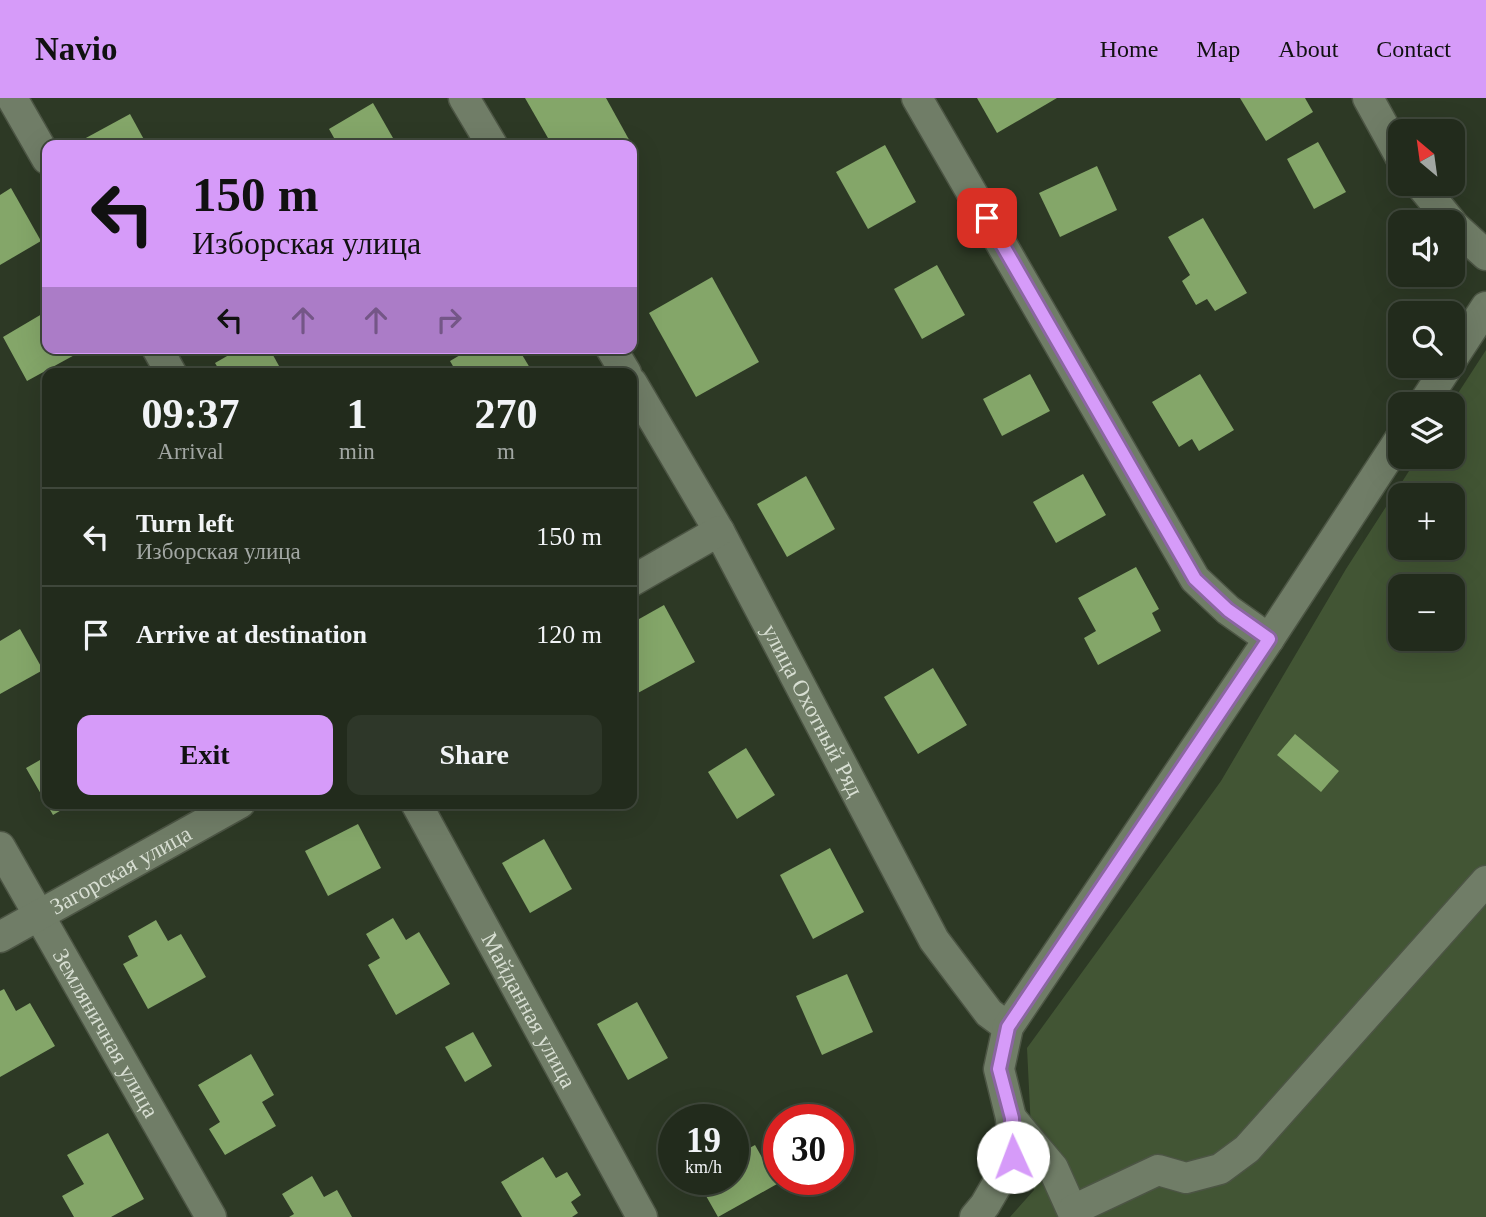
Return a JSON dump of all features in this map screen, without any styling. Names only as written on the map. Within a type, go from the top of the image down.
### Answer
[{"type":"street","points":[[12,98],[42,150]]},
{"type":"street","points":[[464,98],[489,140]]},
{"type":"street","points":[[917,98],[1195,579],[1228,610],[1269,639]]},
{"type":"street","points":[[1368,98],[1388,134]]},
{"type":"street","points":[[1430,196],[1441,210]]},
{"type":"street","points":[[1465,236],[1486,256]]},
{"type":"street","points":[[1465,339],[1486,307]]},
{"type":"street","name":"улица Охотный Ряд","points":[[637,392],[719,531],[934,940],[989,1013],[1008,1027]]},
{"type":"street","points":[[975,1217],[1013,1157],[1012,1118],[999,1069],[1008,1027],[1388,457]]},
{"type":"street","points":[[637,578],[719,531]]},
{"type":"street","name":"Загорская улица","points":[[0,937],[229,809]]},
{"type":"street","name":"Майданная улица","points":[[419,809],[642,1217]]},
{"type":"street","name":"Земляничная улица","points":[[0,847],[211,1217]]},
{"type":"street","points":[[1012,1118],[1053,1168],[1074,1213],[1158,1170],[1186,1178],[1220,1169],[1247,1149],[1486,881]]},
{"type":"green space","points":[[1486,350],[1486,1217],[1010,1217],[1034,1190],[1027,1048],[1221,781],[1346,569],[1388,504],[1388,560],[1465,560],[1465,483],[1401,483],[1410,469],[1465,469],[1465,392],[1459,392]]},
{"type":"building","points":[[525,98],[606,98],[629,140],[549,140]]},
{"type":"building","points":[[977,98],[1057,98],[997,133]]},
{"type":"building","points":[[1240,98],[1305,98],[1313,112],[1266,141]]},
{"type":"building","points":[[373,103],[394,140],[335,140],[329,129]]},
{"type":"building","points":[[130,114],[144,140],[82,140]]},
{"type":"building","points":[[1318,142],[1346,192],[1314,209],[1287,159]]},
{"type":"building","points":[[885,145],[916,202],[868,229],[836,172]]},
{"type":"building","points":[[1097,166],[1117,210],[1060,237],[1039,193]]},
{"type":"building","points":[[11,188],[41,241],[0,265],[0,195]]},
{"type":"building","points":[[1203,218],[1247,293],[1215,311],[1207,299],[1196,305],[1182,281],[1190,275],[1168,237]]},
{"type":"building","points":[[937,265],[965,315],[922,339],[894,289]]},
{"type":"building","points":[[712,277],[759,362],[696,397],[649,313]]},
{"type":"building","points":[[42,314],[42,354],[76,354],[51,368],[42,368],[42,373],[27,381],[3,337]]},
{"type":"building","points":[[231,354],[272,354],[280,368],[218,368],[215,363]]},
{"type":"building","points":[[462,354],[522,354],[530,368],[454,368],[450,361]]},
{"type":"building","points":[[1030,374],[1050,411],[1002,436],[983,399]]},
{"type":"building","points":[[1200,374],[1234,430],[1199,451],[1192,439],[1179,447],[1152,402]]},
{"type":"building","points":[[1083,474],[1106,515],[1056,543],[1033,502]]},
{"type":"building","points":[[806,476],[835,529],[787,557],[757,504]]},
{"type":"building","points":[[1136,567],[1159,609],[1152,613],[1161,631],[1098,665],[1084,638],[1096,631],[1078,598]]},
{"type":"building","points":[[664,605],[695,662],[637,693],[637,620]]},
{"type":"building","points":[[20,629],[42,671],[0,694],[0,641]]},
{"type":"building","points":[[933,668],[967,725],[918,754],[884,697]]},
{"type":"building","points":[[1295,734],[1339,771],[1321,792],[1277,755]]},
{"type":"building","points":[[746,748],[775,795],[737,819],[708,772]]},
{"type":"building","points":[[42,759],[42,796],[26,768]]},
{"type":"building","points":[[50,809],[63,809],[53,815]]},
{"type":"building","points":[[358,824],[381,868],[328,896],[305,851]]},
{"type":"building","points":[[544,839],[572,889],[530,913],[502,863]]},
{"type":"building","points":[[830,848],[864,912],[813,939],[780,875]]},
{"type":"building","points":[[393,918],[406,940],[419,932],[450,984],[396,1015],[368,965],[380,958],[366,934]]},
{"type":"building","points":[[156,920],[168,941],[181,934],[206,977],[148,1009],[123,964],[138,956],[128,936]]},
{"type":"building","points":[[847,974],[873,1032],[822,1055],[796,996]]},
{"type":"building","points":[[4,989],[16,1011],[30,1003],[55,1046],[0,1077],[0,991]]},
{"type":"building","points":[[637,1002],[668,1058],[628,1080],[597,1024]]},
{"type":"building","points":[[473,1032],[492,1066],[465,1082],[445,1047]]},
{"type":"building","points":[[251,1054],[274,1095],[262,1102],[276,1126],[225,1155],[209,1129],[220,1122],[198,1085]]},
{"type":"building","points":[[108,1133],[144,1199],[111,1217],[74,1217],[62,1196],[84,1184],[67,1155]]},
{"type":"building","points":[[755,1145],[763,1159],[763,1192],[718,1217],[706,1195],[749,1195],[749,1148]]},
{"type":"building","points":[[543,1157],[556,1178],[567,1172],[581,1195],[571,1202],[578,1213],[572,1217],[522,1217],[501,1182]]},
{"type":"building","points":[[312,1176],[324,1197],[337,1190],[352,1217],[289,1217],[294,1214],[282,1194]]},
{"type":"route","points":[[987,218],[1195,579],[1228,610],[1269,639],[1008,1027],[999,1069],[1012,1118],[1013,1157]]}]
